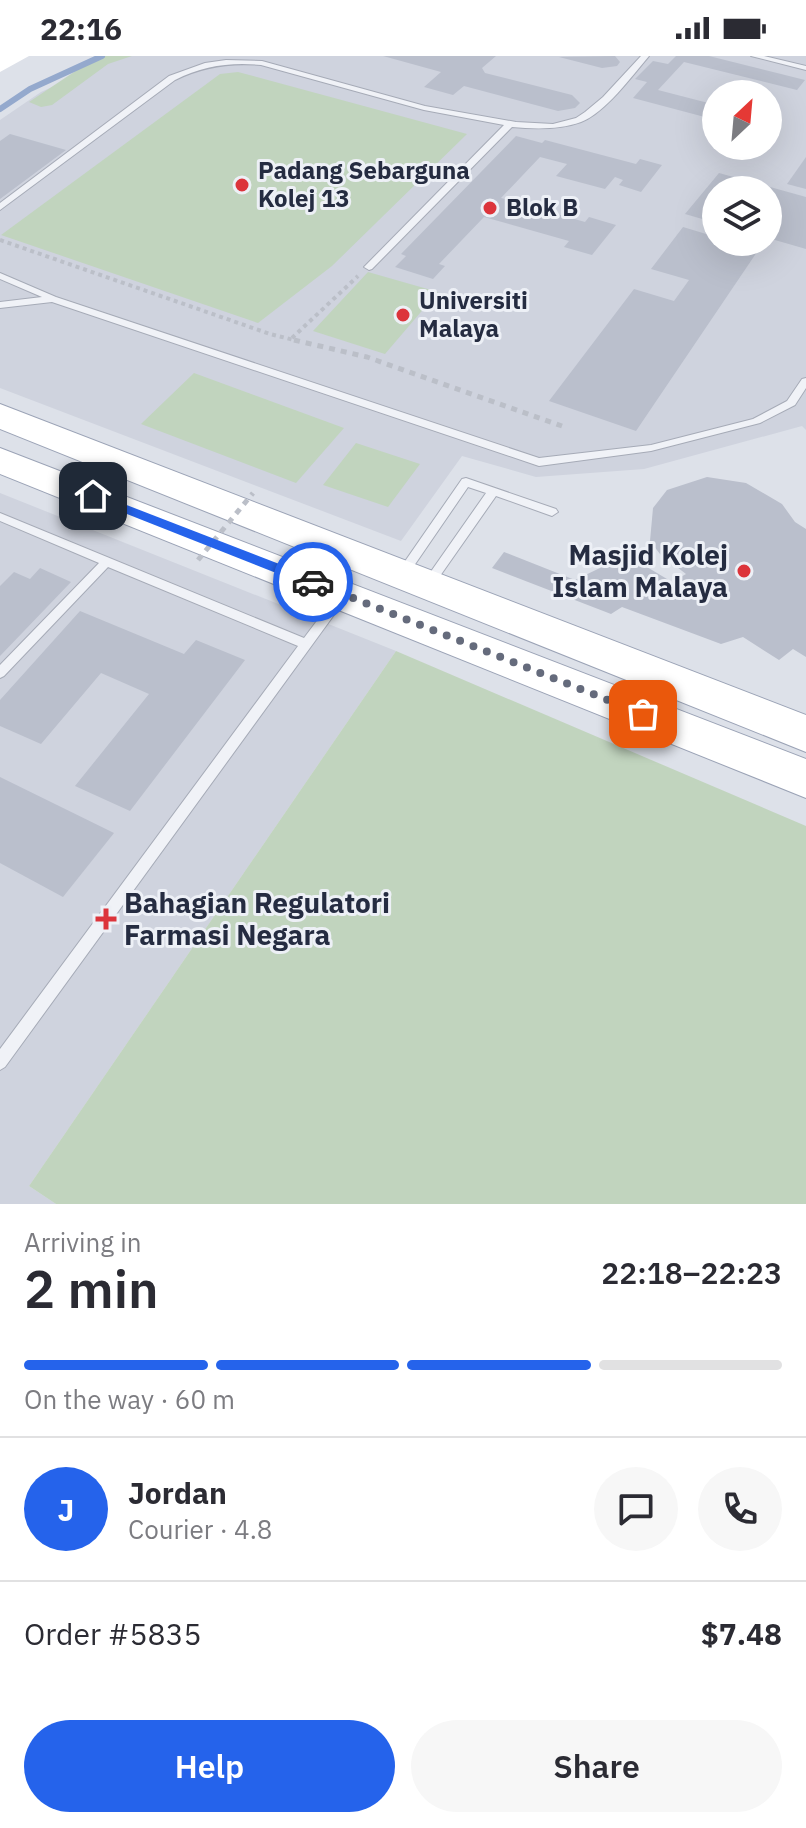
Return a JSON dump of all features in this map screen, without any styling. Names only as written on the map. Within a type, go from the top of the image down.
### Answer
[{"type":"main road","points":[[0,416],[806,734]]},
{"type":"main road","points":[[0,460],[806,779]]},
{"type":"main road","points":[[508,659],[716,762],[806,800]]},
{"type":"street","points":[[0,65],[18,56]]},
{"type":"lane","points":[[0,207],[172,78],[218,61],[262,63],[508,126],[546,128],[577,121],[645,56]]},
{"type":"lane","points":[[755,56],[806,68]]},
{"type":"lane","points":[[369,267],[508,126]]},
{"type":"lane","points":[[0,276],[53,299],[539,462],[651,448],[756,421],[791,403],[806,381]]},
{"type":"lane","points":[[0,305],[53,299]]},
{"type":"lane","points":[[416,578],[466,482],[552,512]]},
{"type":"lane","points":[[416,578],[493,492]]},
{"type":"lane","points":[[0,517],[306,644]]},
{"type":"lane","points":[[0,673],[107,561]]},
{"type":"lane","points":[[0,1062],[343,594]]},
{"type":"path","points":[[0,240],[292,338],[367,357],[562,426]]},
{"type":"path","points":[[292,338],[369,267]]},
{"type":"path","points":[[198,560],[253,493]]},
{"type":"shaded area","name":"Universiti Malaya","points":[[121,56],[806,56],[806,430],[802,426],[644,469],[536,477],[462,456],[401,541],[0,388],[0,120],[41,92]]},
{"type":"shaded area","name":"Bahagian Regulatori Farmasi Negara","points":[[0,493],[396,651],[29,1186],[56,1204],[0,1204]]},
{"type":"green space","points":[[98,56],[132,56],[108,64],[52,105],[41,107],[29,102]]},
{"type":"green space","name":"Padang Sebarguna Kolej 13","points":[[238,72],[467,134],[332,266],[258,323],[1,235],[220,74]]},
{"type":"green space","points":[[368,272],[438,292],[385,354],[313,331]]},
{"type":"green space","points":[[194,373],[344,428],[296,483],[141,424]]},
{"type":"green space","points":[[356,443],[420,464],[388,507],[323,485]]},
{"type":"green space","points":[[396,651],[806,826],[806,1204],[56,1204],[29,1186]]},
{"type":"building","points":[[383,56],[496,56],[482,68],[485,73],[572,95],[580,103],[575,108],[558,111],[464,86],[453,95],[424,87],[441,72]]},
{"type":"building","points":[[615,56],[620,62],[617,66],[602,68],[559,57]]},
{"type":"building","points":[[676,56],[709,56],[805,80],[797,90],[782,86],[782,80],[757,80],[684,62],[658,90],[702,101],[702,116],[633,98],[647,82],[635,79],[653,61],[668,64]]},
{"type":"building","points":[[10,134],[66,150],[0,199],[0,141]]},
{"type":"building","name":"Blok B","points":[[516,136],[542,143],[545,140],[636,164],[640,159],[662,165],[641,192],[619,185],[623,180],[615,177],[605,189],[556,176],[567,164],[540,157],[501,198],[585,222],[589,217],[616,225],[592,255],[564,247],[569,241],[484,217],[439,264],[445,266],[433,279],[395,267],[406,256],[401,254]]},
{"type":"building","points":[[806,157],[806,189],[787,184]]},
{"type":"building","points":[[782,190],[806,197],[806,249],[782,242]]},
{"type":"building","points":[[702,194],[702,219],[685,214]]},
{"type":"building","points":[[683,227],[702,233],[702,256],[754,256],[636,431],[549,401],[634,289],[674,301],[689,280],[651,269]]},
{"type":"building","name":"Masjid Kolej Islam Malaya","points":[[707,477],[746,483],[782,504],[795,522],[806,529],[806,657],[793,649],[779,660],[743,637],[721,644],[622,607],[611,614],[492,568],[504,552],[575,580],[627,555],[672,582],[686,574],[660,554],[650,541],[653,508],[667,490]]},
{"type":"building","points":[[40,568],[71,582],[0,656],[0,586],[14,572],[30,579]]},
{"type":"building","points":[[80,611],[184,654],[196,640],[245,660],[130,811],[75,786],[149,694],[101,673],[41,744],[0,726],[0,700]]},
{"type":"building","points":[[0,777],[114,833],[63,897],[0,863]]},
{"type":"waterway","points":[[0,109],[30,89],[102,56]]},
{"type":"way so far","points":[[313,582],[643,714]]},
{"type":"place","name":"Padang Sebarguna Kolej 13","points":[[242,185]]},
{"type":"place","name":"Blok B","points":[[490,208]]},
{"type":"place","name":"Universiti Malaya","points":[[403,315]]},
{"type":"place","name":"Masjid Kolej Islam Malaya","points":[[744,571]]},
{"type":"place","name":"Bahagian Regulatori Farmasi Negara","points":[[106,919]]},
{"type":"route","points":[[93,496],[313,582]]}]
